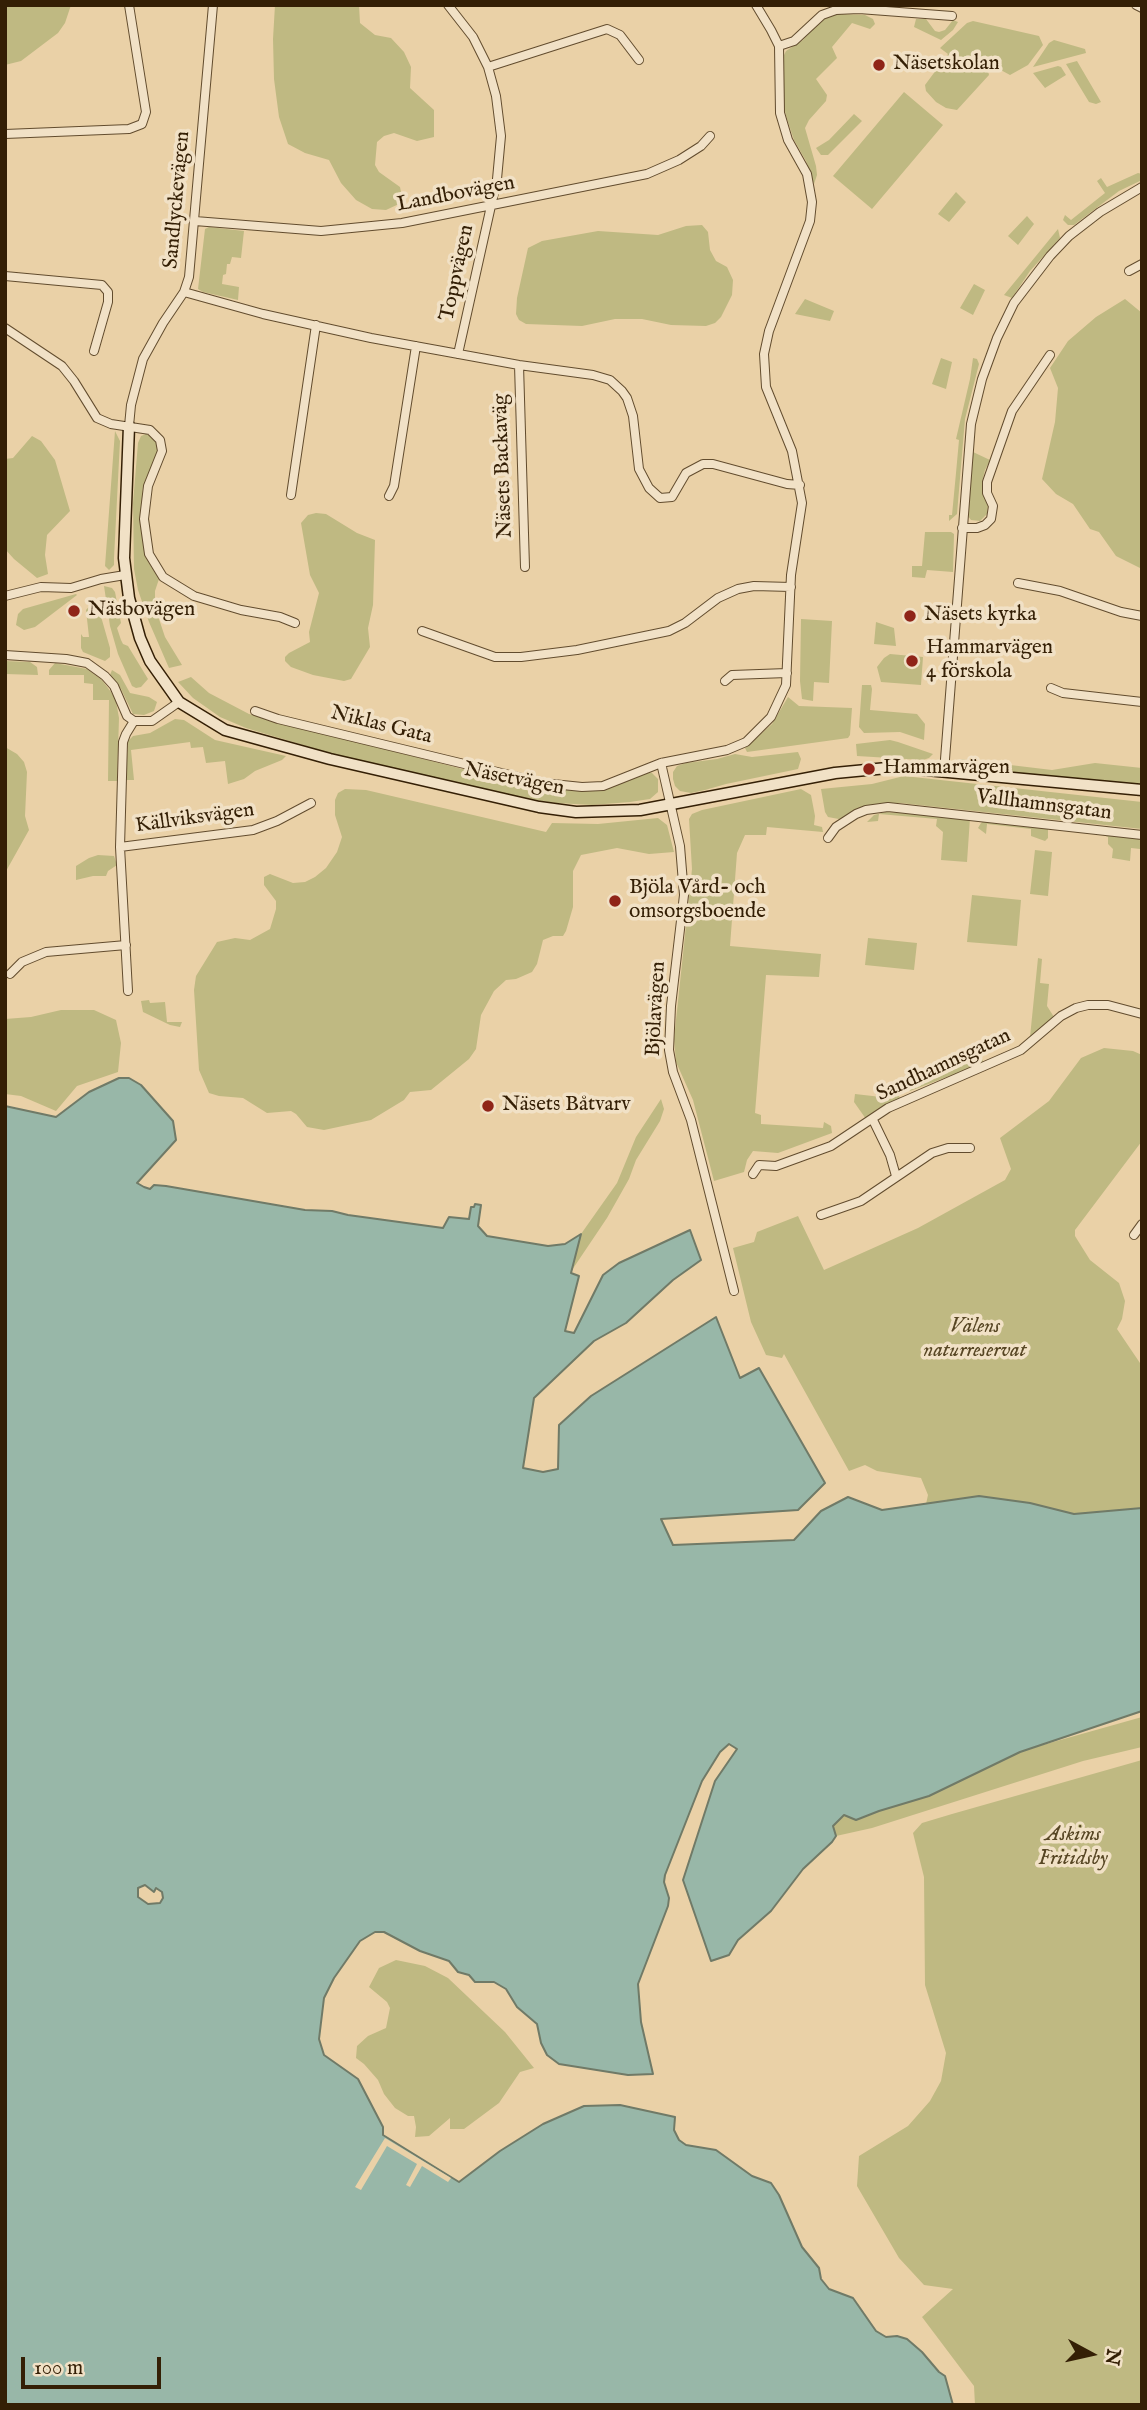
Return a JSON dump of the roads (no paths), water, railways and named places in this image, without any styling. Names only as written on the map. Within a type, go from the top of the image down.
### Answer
[{"type":"street","points":[[5,134],[129,129],[142,124],[146,112],[129,5]]},
{"type":"street","name":"Sandlyckevägen","points":[[129,426],[131,405],[144,359],[163,323],[184,292],[189,277],[213,5]]},
{"type":"street","name":"Toppvägen","points":[[448,5],[473,37],[488,67],[498,105],[501,136],[499,164],[458,354]]},
{"type":"street","points":[[756,5],[779,46],[794,41],[821,15],[836,10],[859,9],[951,16]]},
{"type":"street","points":[[1136,5],[1142,8]]},
{"type":"street","points":[[488,67],[607,29],[620,34],[639,60]]},
{"type":"street","name":"Niklas Gata","points":[[255,711],[515,778],[565,786],[603,786],[661,762],[727,750],[746,742],[764,726],[775,710],[786,685],[793,563],[802,515],[800,485],[792,451],[770,402],[763,366],[769,331],[810,221],[812,202],[807,174],[788,140],[780,113],[779,46]]},
{"type":"street","name":"Landbovägen","points":[[195,221],[321,231],[402,223],[657,171],[690,154],[710,136]]},
{"type":"street","points":[[944,772],[971,424],[988,360],[1011,310],[1032,278],[1069,236],[1109,206],[1142,187]]},
{"type":"street","points":[[1129,271],[1142,264]]},
{"type":"street","points":[[5,276],[102,285],[108,292],[108,302],[94,352]]},
{"type":"street","name":"Näsets Backaväg","points":[[184,292],[264,314],[416,346],[593,375],[617,385],[633,416],[639,469],[657,497],[672,497],[681,479],[691,469],[713,464],[800,485]]},
{"type":"street","points":[[290,495],[316,325]]},
{"type":"street","points":[[5,328],[62,366],[97,418],[111,424],[156,434],[162,446],[148,486],[144,519],[149,554],[157,571],[174,586],[194,596],[295,623]]},
{"type":"street","points":[[389,496],[394,486],[416,346]]},
{"type":"street","points":[[962,528],[977,528],[991,519],[993,506],[987,493],[987,482],[1012,411],[1051,355]]},
{"type":"street","name":"Näsets Backaväg","points":[[519,365],[525,567]]},
{"type":"street","name":"Näsetvägen","points":[[129,426],[124,521],[125,575],[140,638],[150,661],[178,702],[210,723],[242,735],[330,759],[539,807],[604,812],[671,804],[835,773],[887,768],[1142,790]]},
{"type":"street","points":[[5,596],[41,587],[71,588],[125,575]]},
{"type":"street","points":[[1018,583],[1060,591],[1121,612],[1142,616]]},
{"type":"street","points":[[422,631],[495,657],[521,657],[577,650],[668,631],[685,623],[718,598],[738,589],[754,586],[791,587]]},
{"type":"street","points":[[5,655],[87,663],[114,686],[127,716],[134,721],[152,721],[178,702]]},
{"type":"street","points":[[725,681],[732,675],[787,673]]},
{"type":"street","points":[[1051,688],[1063,693],[1142,702]]},
{"type":"street","name":"Källviksvägen","points":[[128,991],[120,847],[123,742],[134,721]]},
{"type":"street","name":"Bjölavägen","points":[[661,762],[680,846],[684,895],[672,995],[669,1050],[673,1072],[691,1120],[734,1291]]},
{"type":"street","name":"Källviksvägen","points":[[120,847],[253,830],[311,803]]},
{"type":"street","name":"Vallhamnsgatan","points":[[828,838],[836,827],[856,814],[888,807],[1142,835]]},
{"type":"street","points":[[10,974],[22,962],[46,952],[126,945]]},
{"type":"street","name":"Sandhamnsgatan","points":[[753,1174],[759,1165],[776,1166],[831,1146],[888,1108],[1021,1050],[1061,1016],[1076,1008],[1108,1005],[1142,1014]]},
{"type":"street","name":"Sandhamnsgatan","points":[[873,1120],[890,1155],[896,1176]]},
{"type":"street","points":[[821,1215],[861,1202],[932,1153],[958,1147],[970,1148]]},
{"type":"street","points":[[1134,1235],[1142,1224]]},
{"type":"place","name":"Näsetskolan","points":[[879,65]]},
{"type":"place","name":"Näsbovägen","points":[[74,611]]},
{"type":"place","name":"Näsets kyrka","points":[[910,616]]},
{"type":"place","name":"Hammarvägen 4 förskola","points":[[912,661]]},
{"type":"place","name":"Hammarvägen","points":[[869,769]]},
{"type":"place","name":"Bjöla Vård- och omsorgsboende","points":[[615,901]]},
{"type":"place","name":"Näsets Båtvarv","points":[[488,1106]]},
{"type":"park label","name":"Välens naturreservat","points":[[975,1340]]},
{"type":"park label","name":"Askims Fritidsby","points":[[1073,1848]]}]
